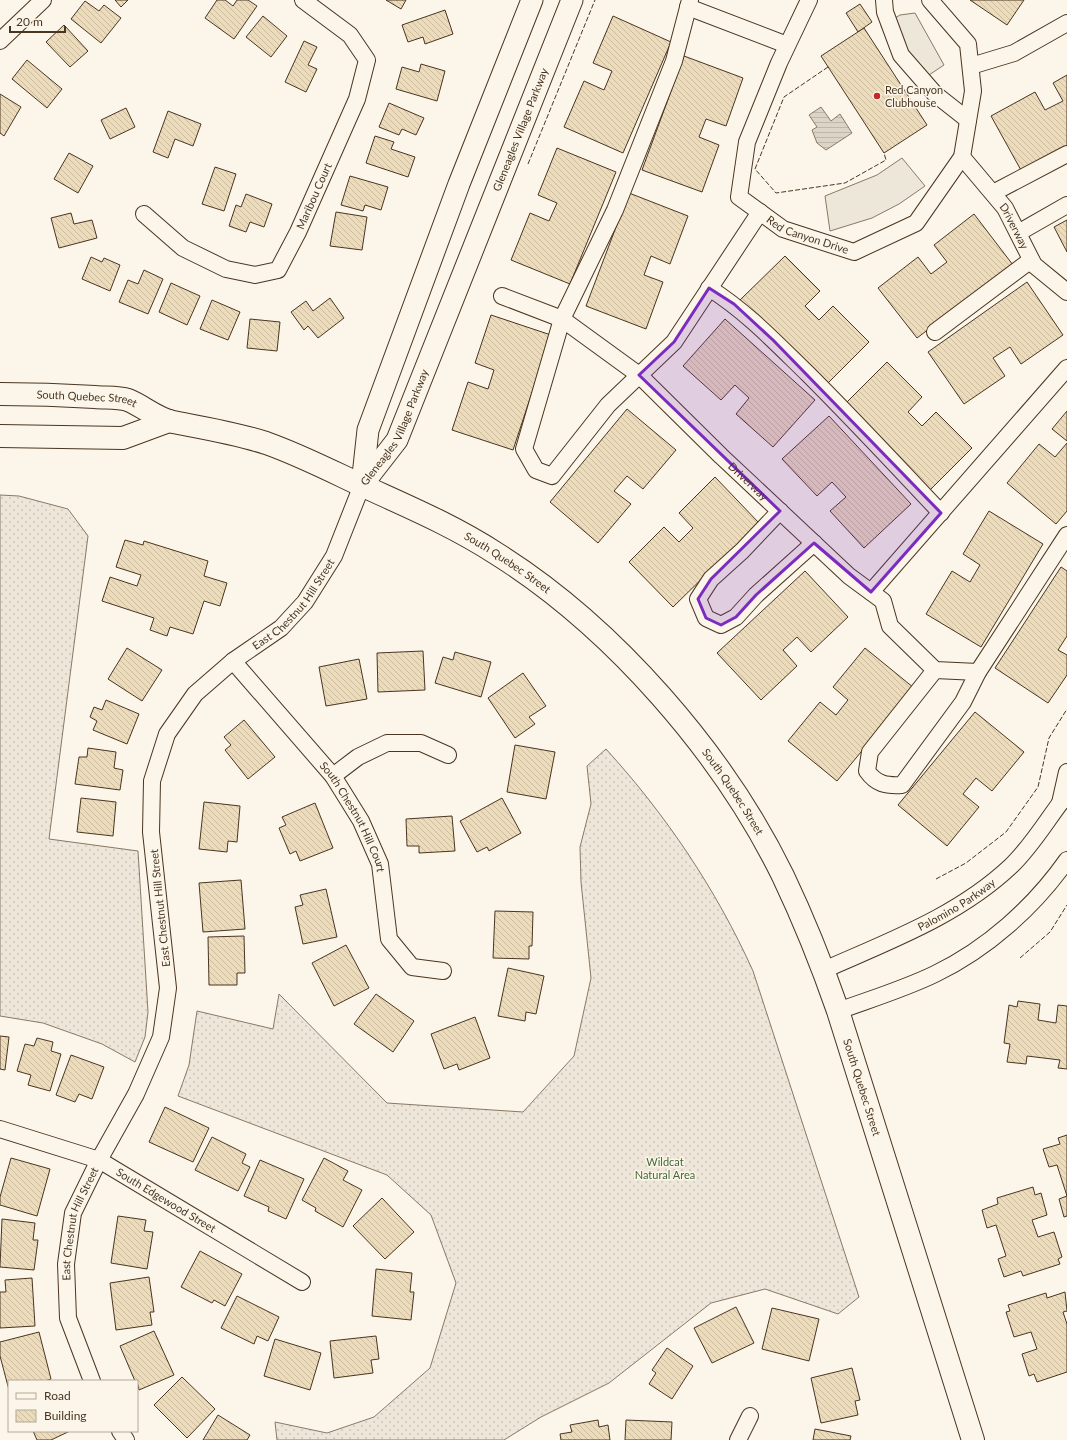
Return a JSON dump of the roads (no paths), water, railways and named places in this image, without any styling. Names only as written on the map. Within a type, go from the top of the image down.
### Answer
[{"type":"main road","name":"South Quebec Street","points":[[0,394],[43,394],[126,400],[169,421],[233,434],[266,443],[318,463],[362,486],[431,516],[499,555],[572,609],[636,669],[690,732],[741,802],[783,876],[824,970],[838,1011],[973,1440]]},
{"type":"main road","points":[[0,436],[123,438],[169,421]]},
{"type":"street","points":[[0,41],[43,0]]},
{"type":"street","name":"Maribou Court","points":[[144,214],[183,248],[226,269],[255,275],[278,270],[298,232],[357,99],[367,60],[350,35],[303,0]]},
{"type":"street","points":[[509,61],[524,0]]},
{"type":"street","name":"Gleneagles Village Parkway","points":[[362,486],[367,432],[459,184],[532,0]]},
{"type":"street","name":"Gleneagles Village Parkway","points":[[362,486],[397,440],[572,0]]},
{"type":"street","name":"Red Canyon Drive","points":[[809,0],[787,45],[747,142],[739,197],[783,229],[854,252],[916,223],[962,157],[973,91],[968,44],[930,0]]},
{"type":"street","points":[[884,0],[885,12],[901,56],[935,94],[968,120]]},
{"type":"street","points":[[760,212],[674,342],[608,405],[552,476],[536,470],[524,449],[562,318],[618,203],[674,61],[689,3],[787,45]]},
{"type":"street","points":[[971,66],[1014,52],[1044,37],[1067,23]]},
{"type":"street","points":[[1044,37],[1067,32]]},
{"type":"street","points":[[993,193],[1067,154]]},
{"type":"street","name":"Driverway","points":[[962,157],[1005,208],[1034,265],[1067,292]]},
{"type":"street","points":[[1018,233],[1067,205]]},
{"type":"street","points":[[935,332],[1031,260]]},
{"type":"street","points":[[709,288],[734,304],[773,340],[941,513]]},
{"type":"street","name":"Driverway","points":[[502,296],[562,318],[639,374],[849,576],[883,601],[890,626],[935,670]]},
{"type":"street","points":[[871,592],[1067,368]]},
{"type":"street","name":"East Chestnut Hill Street","points":[[92,1380],[68,1318],[66,1264],[73,1213],[99,1160],[136,1094],[161,1037],[168,988],[151,832],[152,781],[167,734],[195,694],[233,661],[281,628],[305,602],[334,556],[362,486]]},
{"type":"street","points":[[780,511],[742,551],[711,580],[698,599],[706,618],[721,625],[736,617],[756,595],[814,542]]},
{"type":"street","points":[[978,672],[935,670],[870,752],[867,771],[878,783],[891,786],[902,785],[963,702],[978,672],[1067,535]]},
{"type":"street","name":"South Chestnut Hill Court","points":[[233,661],[333,776],[361,820],[380,864],[390,939],[412,967],[443,971]]},
{"type":"street","points":[[333,776],[358,757],[387,743],[421,744],[448,755]]},
{"type":"street","points":[[1064,799],[1067,772]]},
{"type":"street","name":"Palomino Parkway","points":[[824,970],[928,923],[974,896],[1012,865],[1028,847],[1064,799]]},
{"type":"street","points":[[838,1011],[905,987],[935,974],[965,958],[990,941],[1018,916],[1042,891],[1067,860]]},
{"type":"street","name":"South Edgewood Street","points":[[0,1129],[99,1160],[302,1282]]},
{"type":"street","points":[[738,1440],[750,1416]]},
{"type":"place","name":"Red Canyon Clubhouse","points":[[877,96]]},
{"type":"park label","name":"Wildcat Natural Area","points":[[665,1168]]}]
